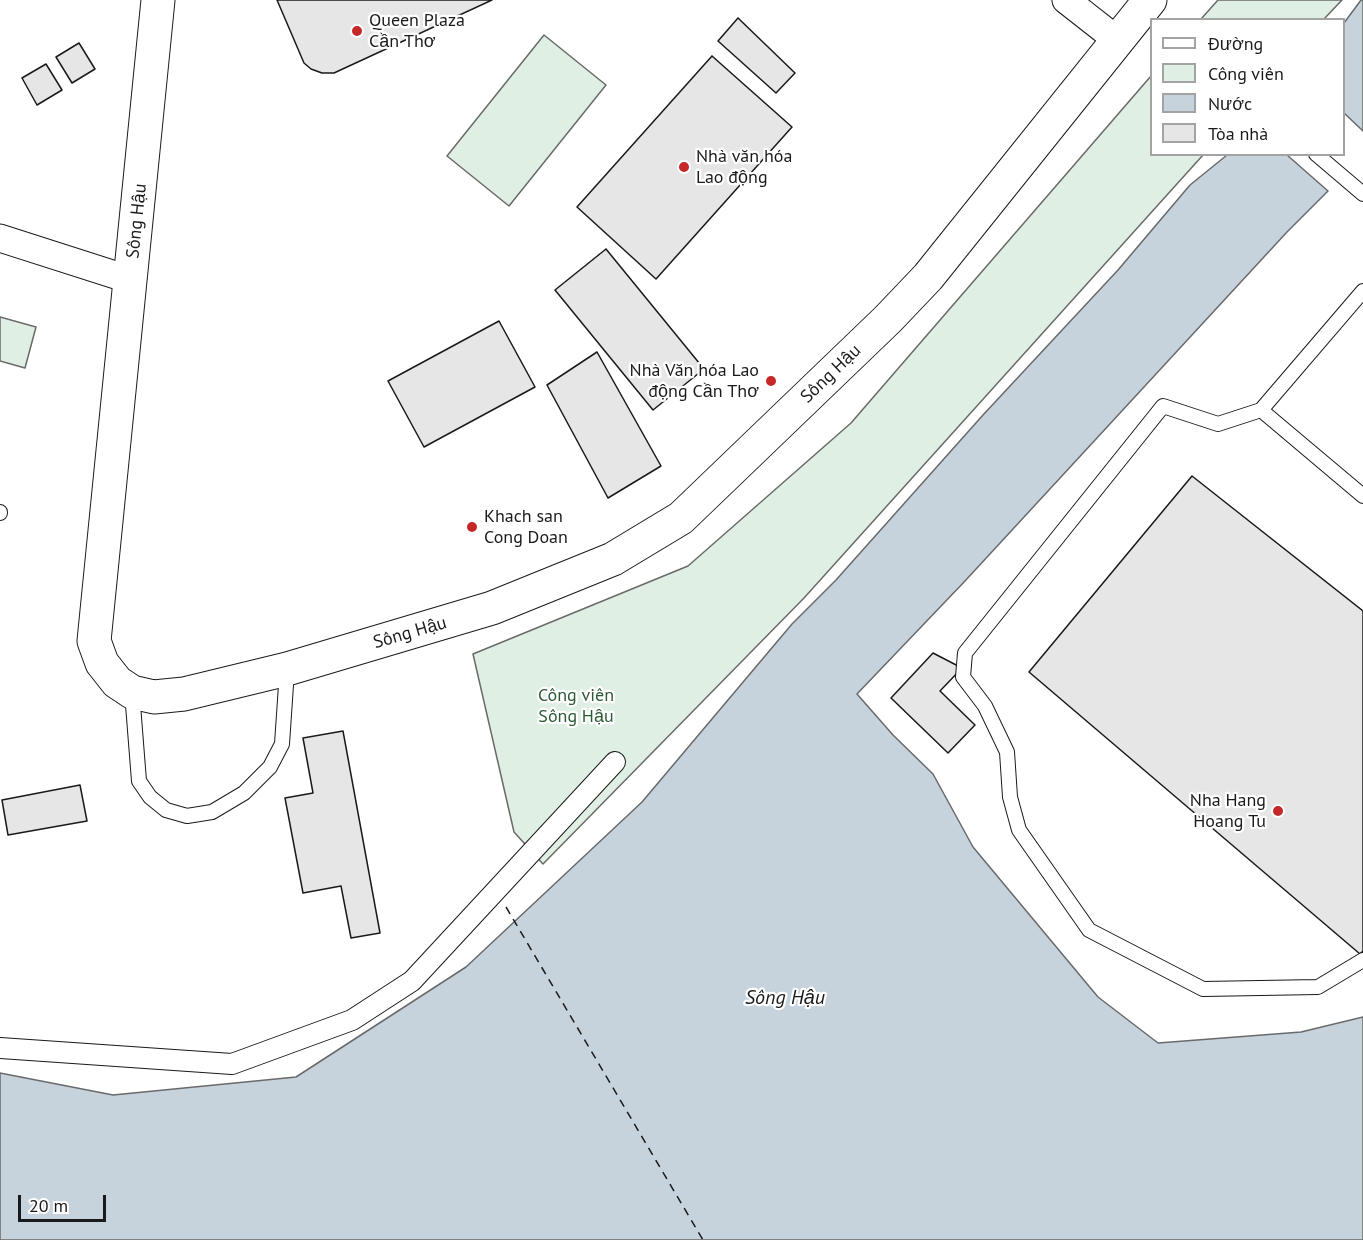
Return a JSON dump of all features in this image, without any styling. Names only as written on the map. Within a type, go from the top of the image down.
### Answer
[{"type":"street","name":"Sông Hậu","points":[[158,0],[94,641],[102,663],[117,682],[132,692],[154,697],[184,694],[287,669],[492,608],[613,559],[681,518],[888,319],[928,276],[1117,40],[1149,7]]},
{"type":"street","points":[[1066,0],[1117,40]]},
{"type":"street","points":[[0,238],[131,280]]},
{"type":"street","points":[[0,1048],[232,1064],[352,1020],[412,981],[615,762]]},
{"type":"lane","points":[[1318,156],[1363,194]]},
{"type":"lane","points":[[1363,291],[1261,410],[1218,424],[1163,406],[965,652],[963,677],[985,705],[1007,752],[1010,797],[1019,830],[1089,930],[1203,989],[1318,987],[1363,960]]},
{"type":"lane","points":[[1261,410],[1363,496]]},
{"type":"lane","points":[[132,692],[139,781],[156,803],[175,814],[187,816],[212,812],[243,793],[270,767],[282,744],[287,669]]},
{"type":"green space","points":[[1218,0],[1342,0],[1325,18],[1202,18]]},
{"type":"green space","points":[[544,35],[606,85],[509,206],[447,156]]},
{"type":"green space","name":"Công viên Sông Hậu","points":[[1150,77],[1150,156],[1202,156],[804,598],[543,864],[514,832],[473,654],[688,566],[851,423]]},
{"type":"green space","points":[[0,317],[36,327],[25,368],[0,361]]},
{"type":"water","points":[[1363,0],[1363,131],[1345,114],[1345,22]]},
{"type":"water","name":"Sông Hậu","points":[[1226,156],[1288,156],[1328,191],[1287,232],[965,581],[857,694],[893,735],[933,774],[973,847],[1098,997],[1158,1043],[1301,1032],[1363,1017],[1363,1240],[0,1240],[0,1073],[113,1095],[296,1077],[466,967],[642,802],[792,624],[836,580],[983,415],[1118,270],[1190,185]]},
{"type":"building","name":"Queen Plaza Cần Thơ","points":[[277,0],[492,0],[334,73],[322,73],[311,69],[304,63]]},
{"type":"building","points":[[738,18],[795,73],[776,93],[718,41]]},
{"type":"building","points":[[79,43],[95,69],[72,83],[56,57]]},
{"type":"building","name":"Nhà văn hóa Lao động","points":[[712,56],[792,127],[656,279],[577,207]]},
{"type":"building","points":[[46,64],[62,90],[37,105],[22,78]]},
{"type":"building","points":[[606,249],[704,369],[653,410],[555,290]]},
{"type":"building","points":[[499,321],[535,387],[424,447],[388,381]]},
{"type":"building","points":[[597,352],[661,466],[608,498],[547,385]]},
{"type":"building","name":"Nha Hang Hoang Tu","points":[[1192,476],[1363,611],[1363,951],[1360,954],[1029,672]]},
{"type":"building","points":[[933,653],[962,668],[940,691],[975,725],[948,753],[891,698]]},
{"type":"building","points":[[343,731],[380,933],[351,938],[341,886],[303,893],[285,798],[313,793],[303,738]]},
{"type":"building","points":[[80,785],[87,821],[8,835],[2,800]]},
{"type":"ferry route","points":[[506,907],[703,1240]]},
{"type":"place","name":"Queen Plaza Cần Thơ","points":[[357,31]]},
{"type":"place","name":"Nhà văn hóa Lao động","points":[[684,167]]},
{"type":"place","name":"Nhà Văn hóa Lao động Cần Thơ","points":[[771,381]]},
{"type":"place","name":"Khach san Cong Doan","points":[[472,527]]},
{"type":"place","name":"Nha Hang Hoang Tu","points":[[1278,811]]}]
